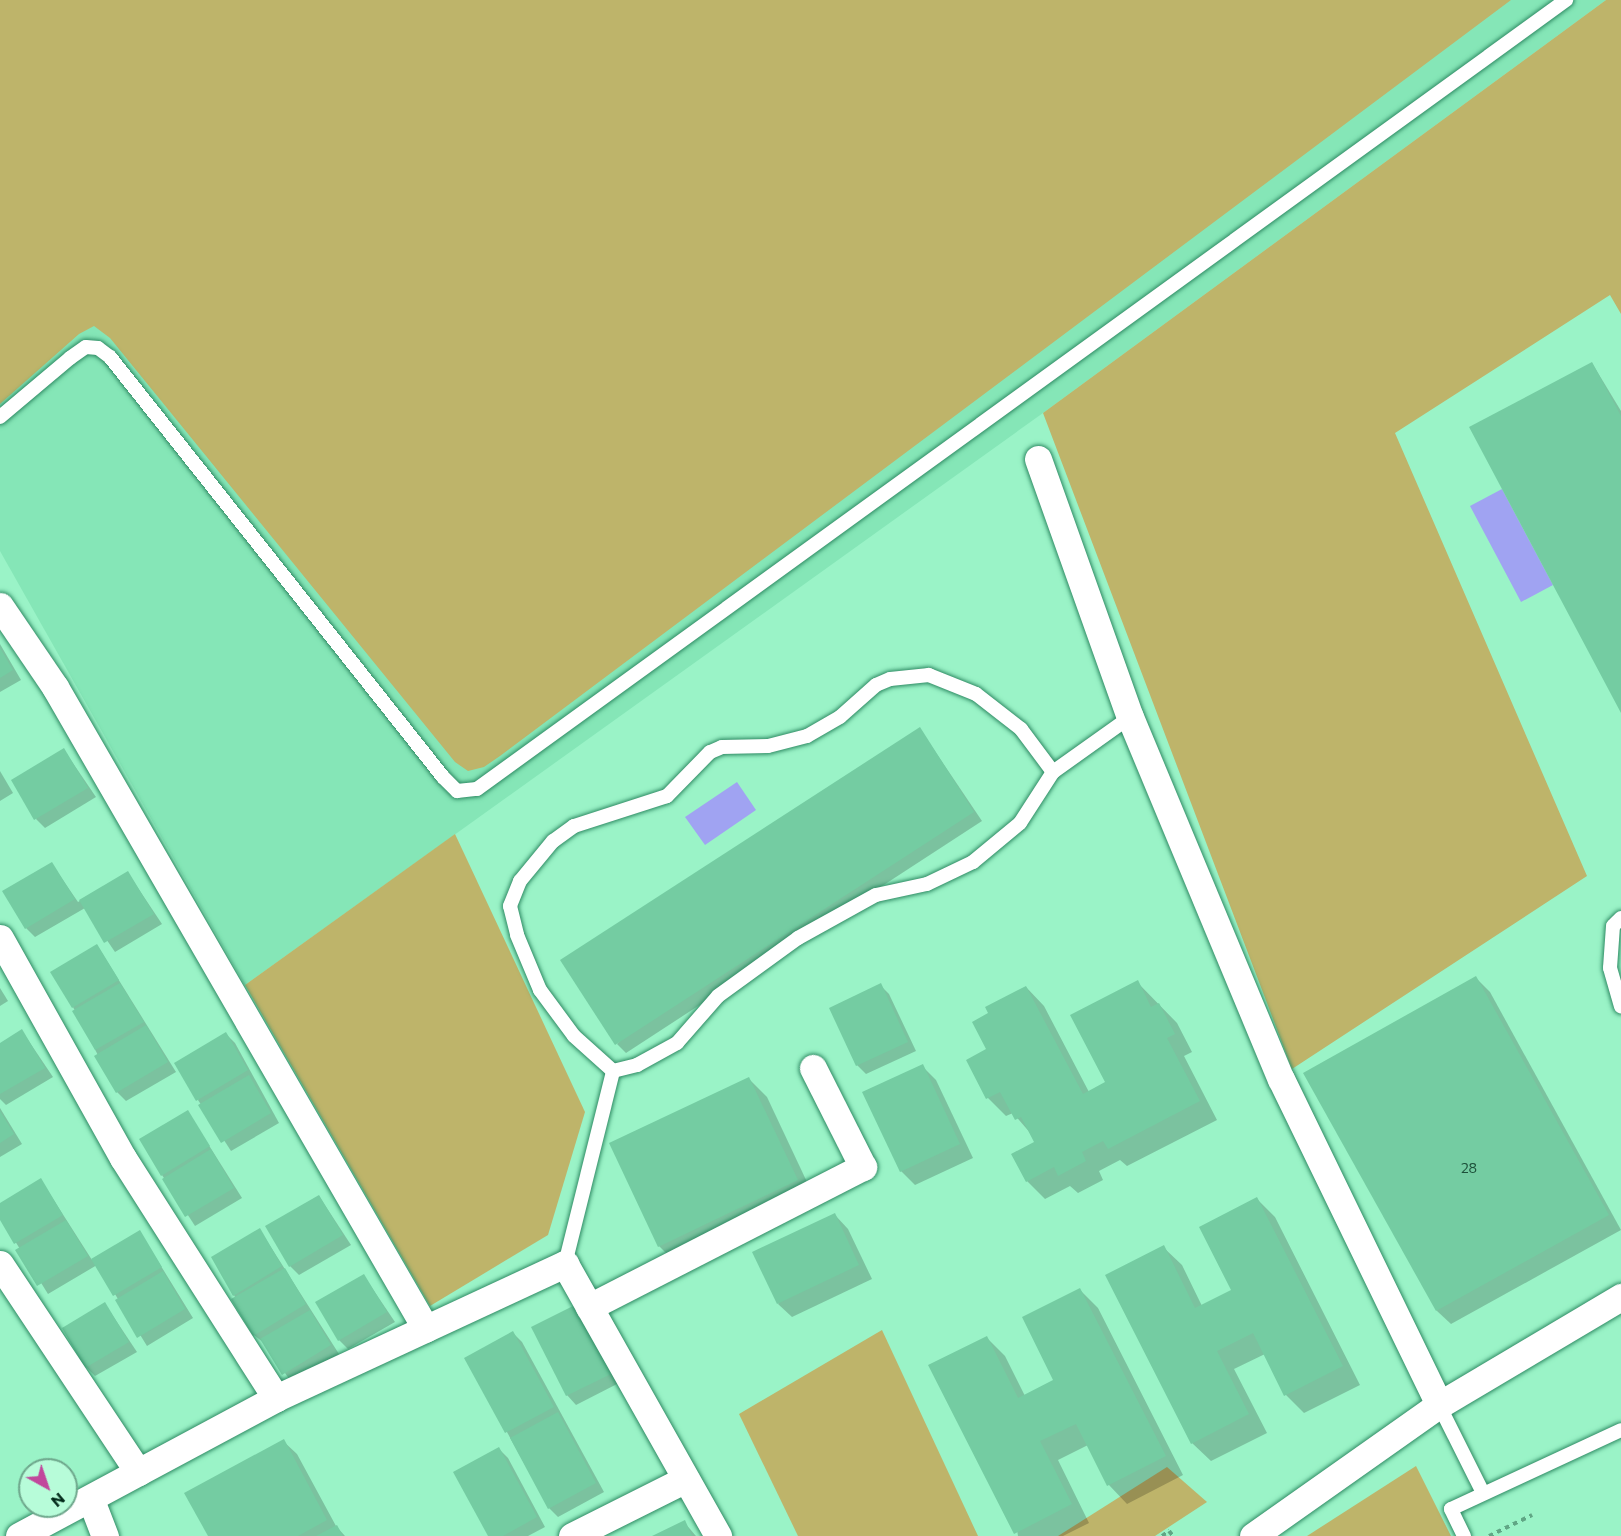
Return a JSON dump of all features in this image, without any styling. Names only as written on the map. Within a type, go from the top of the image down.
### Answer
[{"type":"street","points":[[1038,459],[1130,717],[1281,1079],[1439,1405]]},
{"type":"street","points":[[0,606],[55,687],[426,1329]]},
{"type":"street","points":[[0,938],[123,1158],[276,1398]]},
{"type":"street","points":[[589,1307],[863,1167],[813,1068]]},
{"type":"street","points":[[0,1264],[138,1472]]},
{"type":"street","points":[[19,1536],[91,1500],[138,1472],[276,1398],[565,1264],[718,1536]]},
{"type":"street","points":[[1253,1536],[1439,1405],[1621,1297]]},
{"type":"street","points":[[572,1536],[686,1479]]},
{"type":"street","points":[[91,1500],[105,1536]]},
{"type":"lane","points":[[0,417],[86,346],[98,348],[110,357],[443,777],[457,791],[477,789],[1566,0]]},
{"type":"lane","points":[[613,1071],[573,1036],[540,990],[527,963],[510,906],[534,860],[574,826],[667,796],[710,752],[722,747],[768,746],[807,736],[840,717],[876,685],[909,674],[949,680],[1001,711],[1022,729],[1053,772]]},
{"type":"lane","points":[[613,1071],[638,1065],[677,1043],[718,996],[837,915],[876,895],[927,884],[973,862],[1020,823],[1053,772],[1130,717]]},
{"type":"lane","points":[[1621,918],[1613,926],[1610,968],[1621,1006]]},
{"type":"lane","points":[[565,1264],[613,1071]]},
{"type":"lane","points":[[1439,1405],[1483,1493]]},
{"type":"lane","points":[[1464,1536],[1451,1509],[1621,1430]]},
{"type":"path","points":[[1489,1536],[1532,1515]]},
{"type":"path","points":[[1162,1536],[1169,1531],[1173,1536]]},
{"type":"shaded area","points":[[0,0],[1606,0],[1043,413],[245,985],[0,551]]},
{"type":"shaded area","points":[[0,0],[1511,0],[500,756],[484,767],[468,771],[455,762],[110,338],[94,326],[79,334],[0,404]]},
{"type":"shaded area","points":[[1606,0],[1621,0],[1621,314],[1610,295],[1395,433],[1587,876],[1292,1069],[1043,413]]},
{"type":"shaded area","points":[[455,834],[585,1112],[548,1235],[430,1306],[245,985]]},
{"type":"shaded area","points":[[882,1330],[978,1536],[798,1536],[739,1414]]},
{"type":"shaded area","points":[[1416,1466],[1451,1536],[1307,1536]]},
{"type":"shaded area","points":[[1167,1467],[1207,1502],[1155,1536],[1058,1536]]},
{"type":"water","points":[[1502,489],[1553,585],[1521,602],[1470,506]]},
{"type":"water","points":[[737,782],[756,810],[705,845],[685,817]]},
{"type":"building","points":[[1592,362],[1621,416],[1621,713],[1469,427]]},
{"type":"building","points":[[0,648],[13,670],[0,678]]},
{"type":"building","points":[[920,727],[974,812],[615,1045],[560,960]]},
{"type":"building","points":[[64,748],[88,788],[34,820],[11,780]]},
{"type":"building","points":[[52,862],[75,899],[25,929],[2,891]]},
{"type":"building","points":[[128,871],[154,914],[104,943],[79,900]]},
{"type":"building","points":[[97,944],[119,980],[72,1008],[50,972]]},
{"type":"building","points":[[1476,976],[1609,1215],[1436,1311],[1303,1073]]},
{"type":"building","points":[[1138,980],[1151,1007],[1159,1003],[1175,1034],[1167,1038],[1200,1101],[1108,1149],[1103,1141],[1082,1152],[1086,1161],[1058,1176],[1054,1167],[1026,1182],[1011,1154],[1034,1142],[1021,1117],[1015,1120],[1000,1092],[986,1099],[966,1060],[986,1049],[972,1022],[988,1013],[985,1007],[1026,986],[1083,1094],[1105,1082],[1070,1015]]},
{"type":"building","points":[[120,983],[144,1022],[95,1050],[72,1011]]},
{"type":"building","points":[[881,983],[908,1042],[856,1066],[829,1008]]},
{"type":"building","points":[[146,1025],[168,1062],[116,1093],[94,1056]]},
{"type":"building","points":[[22,1029],[45,1068],[0,1094],[0,1043]]},
{"type":"building","points":[[226,1032],[248,1070],[196,1101],[174,1063]]},
{"type":"building","points":[[923,1064],[960,1144],[900,1172],[862,1092]]},
{"type":"building","points":[[249,1075],[271,1113],[221,1143],[198,1105]]},
{"type":"building","points":[[749,1077],[798,1180],[658,1247],[609,1143]]},
{"type":"building","points":[[188,1110],[210,1146],[161,1176],[139,1139]]},
{"type":"building","points":[[0,1111],[14,1134],[0,1143]]},
{"type":"building","points":[[211,1149],[234,1188],[185,1217],[162,1179]]},
{"type":"building","points":[[41,1178],[63,1215],[14,1244],[0,1220],[0,1203]]},
{"type":"building","points":[[319,1195],[343,1235],[289,1267],[265,1226]]},
{"type":"building","points":[[1257,1197],[1343,1366],[1284,1396],[1253,1333],[1217,1351],[1249,1414],[1191,1444],[1105,1275],[1164,1245],[1195,1308],[1231,1290],[1199,1227]]},
{"type":"building","points":[[835,1213],[859,1265],[777,1304],[752,1252]]},
{"type":"building","points":[[66,1220],[88,1256],[37,1286],[15,1250]]},
{"type":"building","points":[[260,1228],[282,1266],[233,1296],[211,1257]]},
{"type":"building","points":[[140,1230],[162,1267],[113,1296],[91,1259]]},
{"type":"building","points":[[285,1268],[306,1304],[253,1336],[231,1299]]},
{"type":"building","points":[[163,1271],[185,1309],[137,1338],[115,1300]]},
{"type":"building","points":[[364,1274],[387,1312],[338,1341],[315,1302]]},
{"type":"building","points":[[1080,1288],[1166,1456],[1107,1486],[1076,1424],[1040,1441],[1072,1504],[1014,1534],[928,1365],[987,1336],[1018,1398],[1053,1380],[1022,1317]]},
{"type":"building","points":[[105,1302],[129,1342],[85,1368],[62,1328]]},
{"type":"building","points":[[577,1304],[611,1374],[566,1396],[531,1327]]},
{"type":"building","points":[[310,1310],[331,1345],[282,1375],[260,1339]]},
{"type":"building","points":[[513,1331],[554,1407],[505,1433],[464,1358]]},
{"type":"building","points":[[558,1412],[596,1483],[548,1509],[510,1438]]},
{"type":"building","points":[[284,1439],[327,1520],[298,1536],[208,1536],[184,1493]]},
{"type":"building","points":[[499,1447],[537,1517],[503,1536],[488,1536],[453,1472]]},
{"type":"building","points":[[685,1520],[692,1536],[652,1536]]},
{"type":"building","points":[[337,1525],[343,1536],[316,1536]]}]
